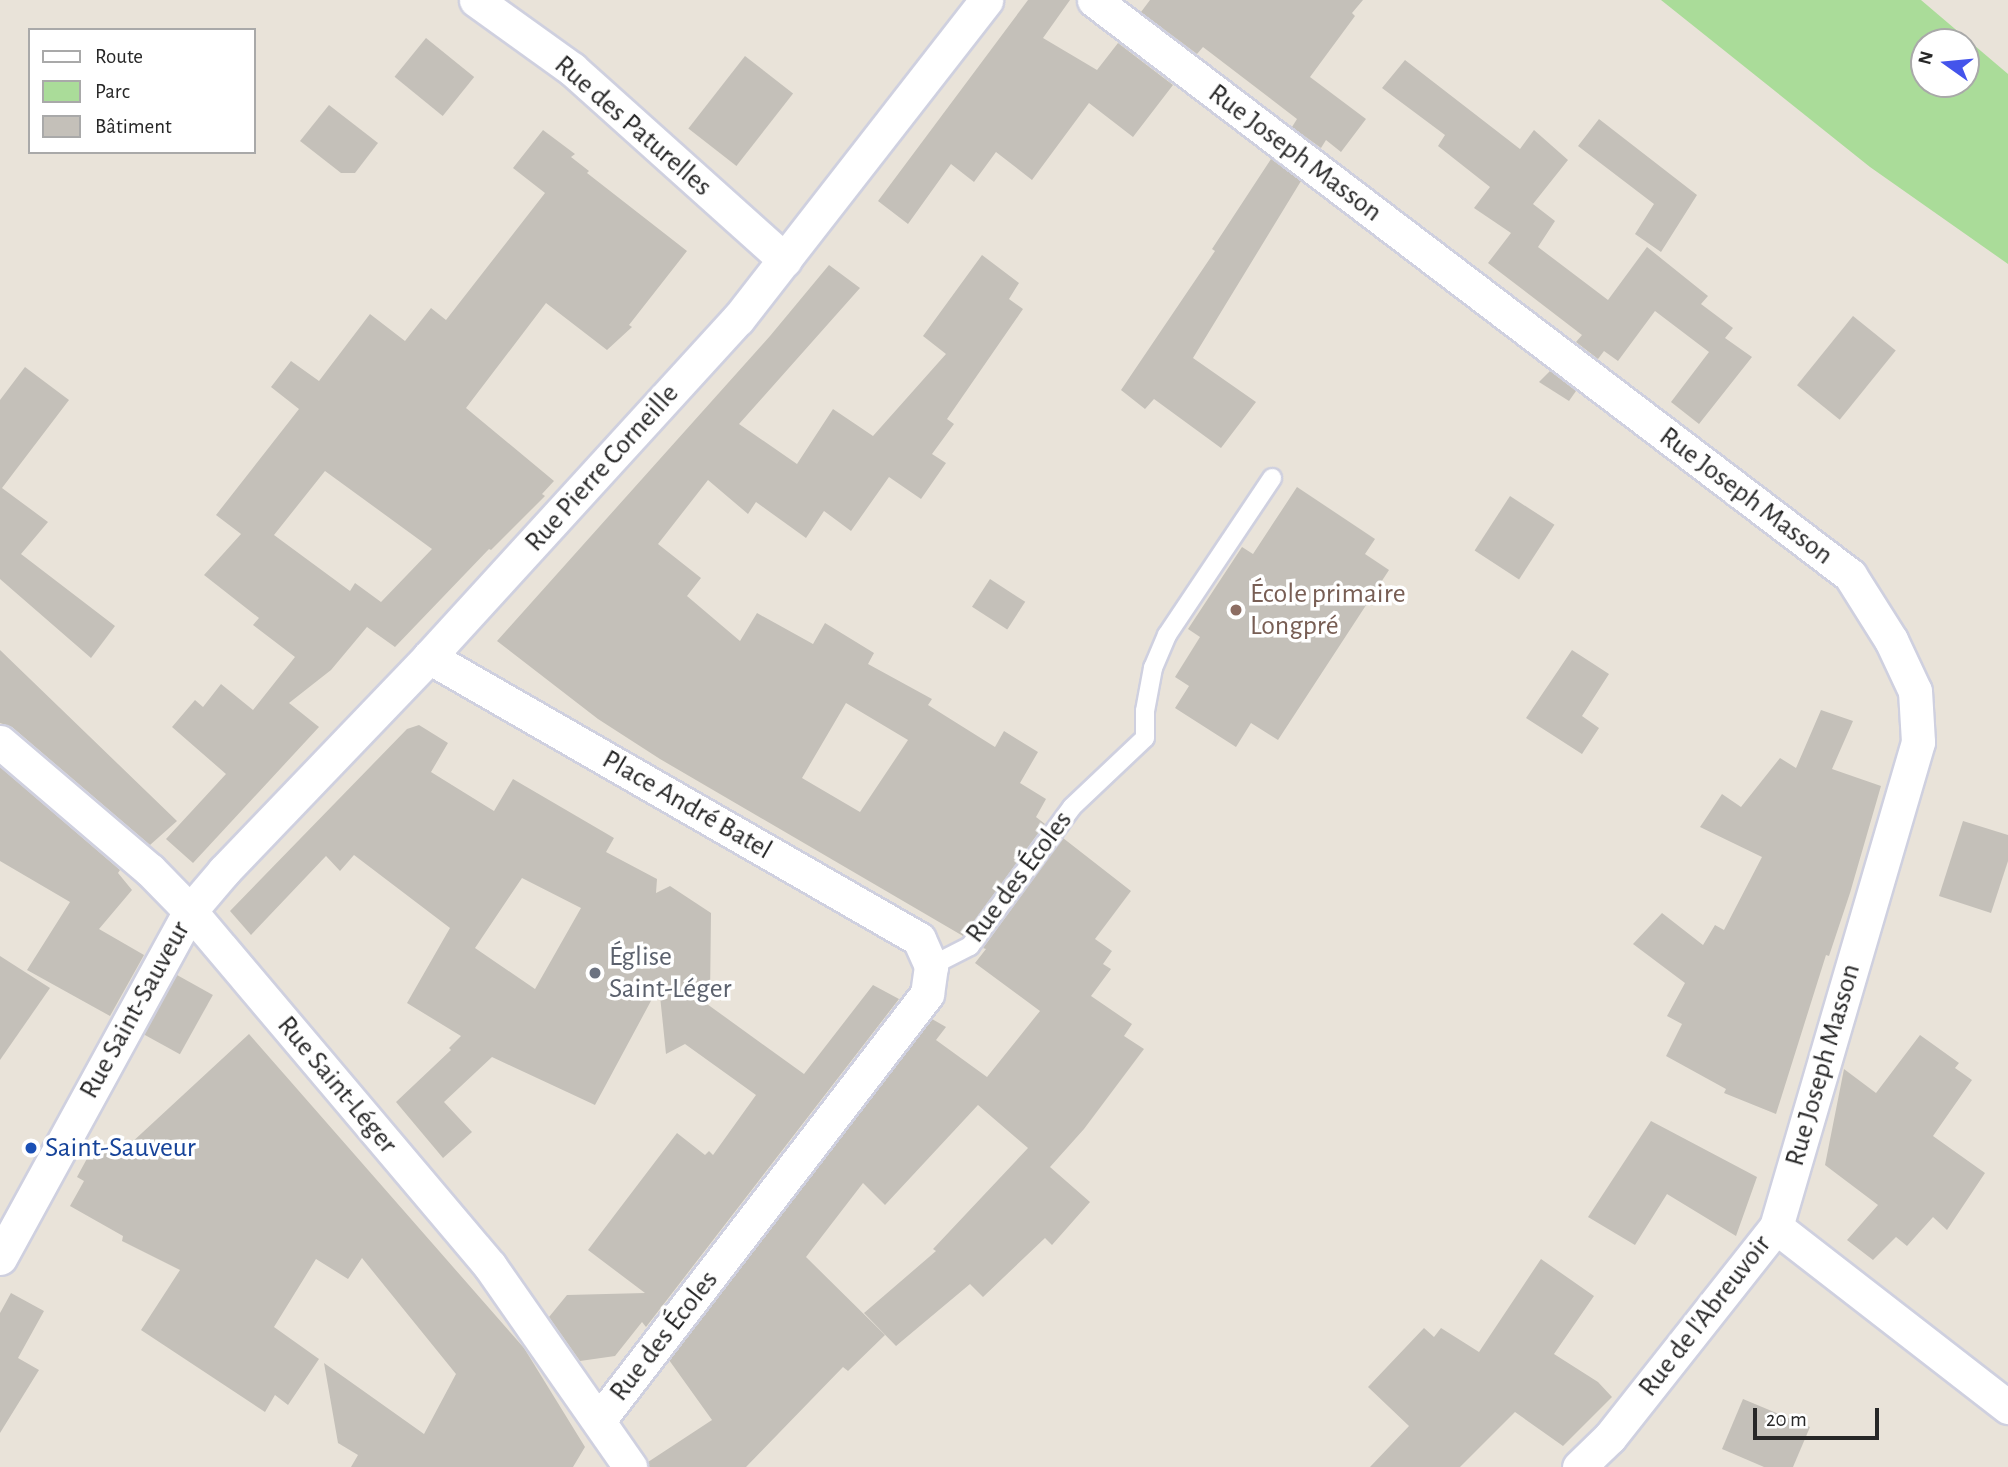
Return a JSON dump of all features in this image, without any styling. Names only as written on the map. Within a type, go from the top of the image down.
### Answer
[{"type":"street","name":"Rue des Paturelles","points":[[476,0],[572,69],[786,260]]},
{"type":"street","name":"Rue Pierre Corneille","points":[[190,911],[224,871],[429,657],[738,319],[986,0]]},
{"type":"street","name":"Rue Joseph Masson","points":[[1094,0],[1850,575],[1891,640],[1915,691],[1918,742],[1776,1227]]},
{"type":"street","name":"Place André Batel","points":[[429,657],[919,939],[931,966]]},
{"type":"street","name":"Rue Saint-Léger","points":[[0,742],[150,870],[190,911],[490,1266],[630,1467]]},
{"type":"street","name":"Rue Saint-Sauveur","points":[[0,1258],[190,911]]},
{"type":"street","name":"Rue des Écoles","points":[[599,1420],[927,994],[931,966]]},
{"type":"street","name":"Rue de l'Abreuvoir","points":[[1579,1467],[1610,1437],[1776,1227],[2008,1407]]},
{"type":"lane","name":"Rue des Écoles","points":[[931,966],[970,946],[1072,807],[1145,738],[1145,711],[1153,668],[1167,635],[1272,478]]},
{"type":"green space","points":[[1661,0],[1921,0],[1954,28],[1910,28],[1910,98],[1980,98],[1980,50],[2008,74],[2008,264],[1870,167]]},
{"type":"building","points":[[1028,0],[1070,0],[1043,38],[1097,70],[1118,43],[1173,85],[1133,137],[1089,103],[1032,180],[996,152],[974,182],[951,164],[908,224],[878,201]]},
{"type":"building","points":[[1150,0],[1363,0],[1352,13],[1355,16],[1310,77],[1366,119],[1341,152],[1326,140],[1321,148],[1292,127],[1297,119],[1203,47],[1197,54],[1141,12]]},
{"type":"building","points":[[426,38],[474,77],[443,116],[395,77]]},
{"type":"building","points":[[745,56],[793,94],[736,166],[688,128]]},
{"type":"building","points":[[1405,60],[1520,149],[1534,130],[1568,160],[1533,204],[1555,221],[1538,247],[1608,300],[1647,247],[1708,296],[1701,304],[1733,328],[1725,338],[1752,357],[1699,424],[1671,402],[1709,352],[1655,311],[1618,361],[1604,351],[1598,359],[1576,342],[1582,335],[1488,263],[1511,233],[1474,208],[1490,187],[1438,146],[1445,135],[1382,88]]},
{"type":"building","points":[[329,105],[378,143],[355,173],[341,173],[300,141]]},
{"type":"building","points":[[1599,119],[1697,195],[1661,252],[1635,234],[1654,204],[1578,146]]},
{"type":"building","points":[[543,130],[575,154],[571,157],[589,171],[587,173],[687,251],[629,325],[632,327],[607,350],[546,303],[466,408],[554,481],[542,494],[545,496],[491,550],[489,549],[395,647],[367,627],[331,670],[289,703],[319,727],[193,863],[166,839],[226,774],[172,727],[195,700],[203,707],[221,684],[253,710],[295,657],[253,625],[259,618],[204,575],[241,534],[216,515],[299,409],[271,387],[291,361],[319,381],[370,314],[405,341],[431,308],[446,320],[545,193],[513,168]],"holes":[[[325,471],[432,549],[381,602],[355,583],[350,591],[274,535]]]},
{"type":"building","points":[[1271,159],[1301,181],[1193,358],[1256,402],[1221,448],[1154,399],[1145,409],[1121,390],[1215,251],[1212,249]]},
{"type":"building","points":[[982,255],[1019,283],[1009,299],[1023,309],[947,419],[954,424],[932,454],[946,463],[921,499],[889,477],[851,531],[824,511],[806,538],[756,502],[748,514],[708,480],[658,544],[701,578],[687,596],[740,641],[757,613],[813,644],[825,623],[874,653],[868,664],[932,699],[928,705],[995,747],[1004,731],[1038,752],[1020,783],[1046,799],[1036,817],[1045,824],[963,936],[660,759],[598,719],[497,641],[770,336],[829,265],[860,288],[739,424],[797,464],[833,409],[873,436],[946,354],[923,336]],"holes":[[[846,703],[908,740],[860,812],[802,778]]]},
{"type":"building","points":[[1853,316],[1896,351],[1840,420],[1797,385]]},
{"type":"building","points":[[25,367],[69,400],[2,488],[48,522],[21,554],[115,626],[91,658],[0,579],[0,400]]},
{"type":"building","points":[[1550,371],[1576,391],[1569,401],[1539,382]]},
{"type":"building","points":[[1297,487],[1375,539],[1365,554],[1389,570],[1278,740],[1251,723],[1236,747],[1175,708],[1189,686],[1175,677],[1200,637],[1188,629],[1242,547],[1253,554]]},
{"type":"building","points":[[1510,496],[1554,525],[1519,579],[1475,551]]},
{"type":"building","points":[[990,579],[1025,602],[1007,630],[972,607]]},
{"type":"building","points":[[0,650],[177,821],[150,845],[12,727],[0,723]]},
{"type":"building","points":[[1572,650],[1609,674],[1582,716],[1599,728],[1582,754],[1526,718]]},
{"type":"building","points":[[1821,710],[1853,721],[1832,769],[1881,786],[1850,893],[1829,956],[1826,955],[1776,1114],[1724,1093],[1726,1089],[1666,1056],[1682,1024],[1667,1016],[1685,983],[1633,944],[1662,913],[1703,945],[1715,925],[1724,930],[1762,857],[1700,827],[1722,794],[1741,807],[1780,758],[1796,768]]},
{"type":"building","points":[[419,725],[448,743],[431,772],[494,811],[513,779],[614,838],[606,852],[657,879],[656,893],[670,886],[711,913],[710,998],[707,1004],[804,1074],[873,985],[899,999],[646,1327],[642,1322],[615,1356],[580,1361],[549,1317],[567,1295],[645,1293],[588,1250],[677,1133],[705,1155],[709,1151],[713,1155],[756,1095],[685,1044],[666,1054],[659,986],[595,1105],[492,1057],[444,1102],[472,1132],[443,1158],[396,1102],[451,1050],[449,1048],[461,1036],[407,1003],[450,928],[354,855],[340,871],[326,856],[251,935],[230,911],[407,729]],"holes":[[[522,878],[581,908],[535,989],[475,948]]]},
{"type":"building","points":[[0,767],[120,870],[118,873],[132,890],[99,929],[144,955],[110,1016],[27,970],[70,902],[0,861]]},
{"type":"building","points":[[1963,821],[2008,835],[2008,861],[1991,913],[1939,896]]},
{"type":"building","points":[[1063,838],[1131,891],[1095,939],[1112,951],[1103,964],[1111,969],[1091,996],[1132,1024],[1124,1036],[1144,1049],[1084,1129],[1050,1167],[1090,1202],[1052,1245],[1045,1238],[983,1297],[970,1284],[896,1346],[864,1313],[936,1251],[933,1249],[1028,1148],[978,1105],[885,1205],[863,1183],[806,1257],[885,1335],[848,1371],[843,1367],[746,1467],[649,1467],[648,1462],[712,1420],[669,1360],[932,1019],[946,1027],[936,1040],[987,1077],[1040,1011],[975,963]]},
{"type":"building","points":[[0,956],[50,988],[0,1060]]},
{"type":"building","points":[[177,975],[213,995],[180,1054],[144,1034]]},
{"type":"building","points":[[249,1034],[524,1348],[585,1447],[573,1467],[351,1467],[358,1455],[338,1443],[324,1363],[424,1434],[456,1374],[362,1258],[348,1279],[316,1259],[274,1327],[319,1359],[288,1405],[275,1395],[265,1412],[141,1330],[180,1270],[122,1241],[123,1236],[70,1206],[84,1181],[77,1177],[96,1142],[116,1157]]},
{"type":"building","points":[[1920,1035],[1959,1063],[1955,1068],[1972,1080],[1933,1136],[1985,1173],[1947,1230],[1933,1217],[1907,1246],[1896,1237],[1873,1260],[1847,1240],[1878,1205],[1825,1165],[1844,1069],[1876,1093]]},
{"type":"building","points":[[1651,1121],[1757,1177],[1736,1236],[1667,1194],[1635,1245],[1588,1217]]},
{"type":"building","points":[[1541,1259],[1594,1296],[1554,1354],[1598,1382],[1612,1397],[1563,1446],[1515,1412],[1460,1467],[1370,1467],[1409,1426],[1368,1387],[1424,1328],[1434,1337],[1441,1328],[1479,1352]]},
{"type":"building","points":[[11,1293],[44,1311],[18,1358],[39,1370],[0,1433],[0,1313]]},
{"type":"building","points":[[1743,1399],[1810,1427],[1793,1467],[1764,1467],[1722,1449]]},
{"type":"place","name":"École primaire Longpré","points":[[1236,610]]},
{"type":"place","name":"Église Saint-Léger","points":[[595,973]]},
{"type":"place","name":"Saint-Sauveur","points":[[31,1148]]}]
